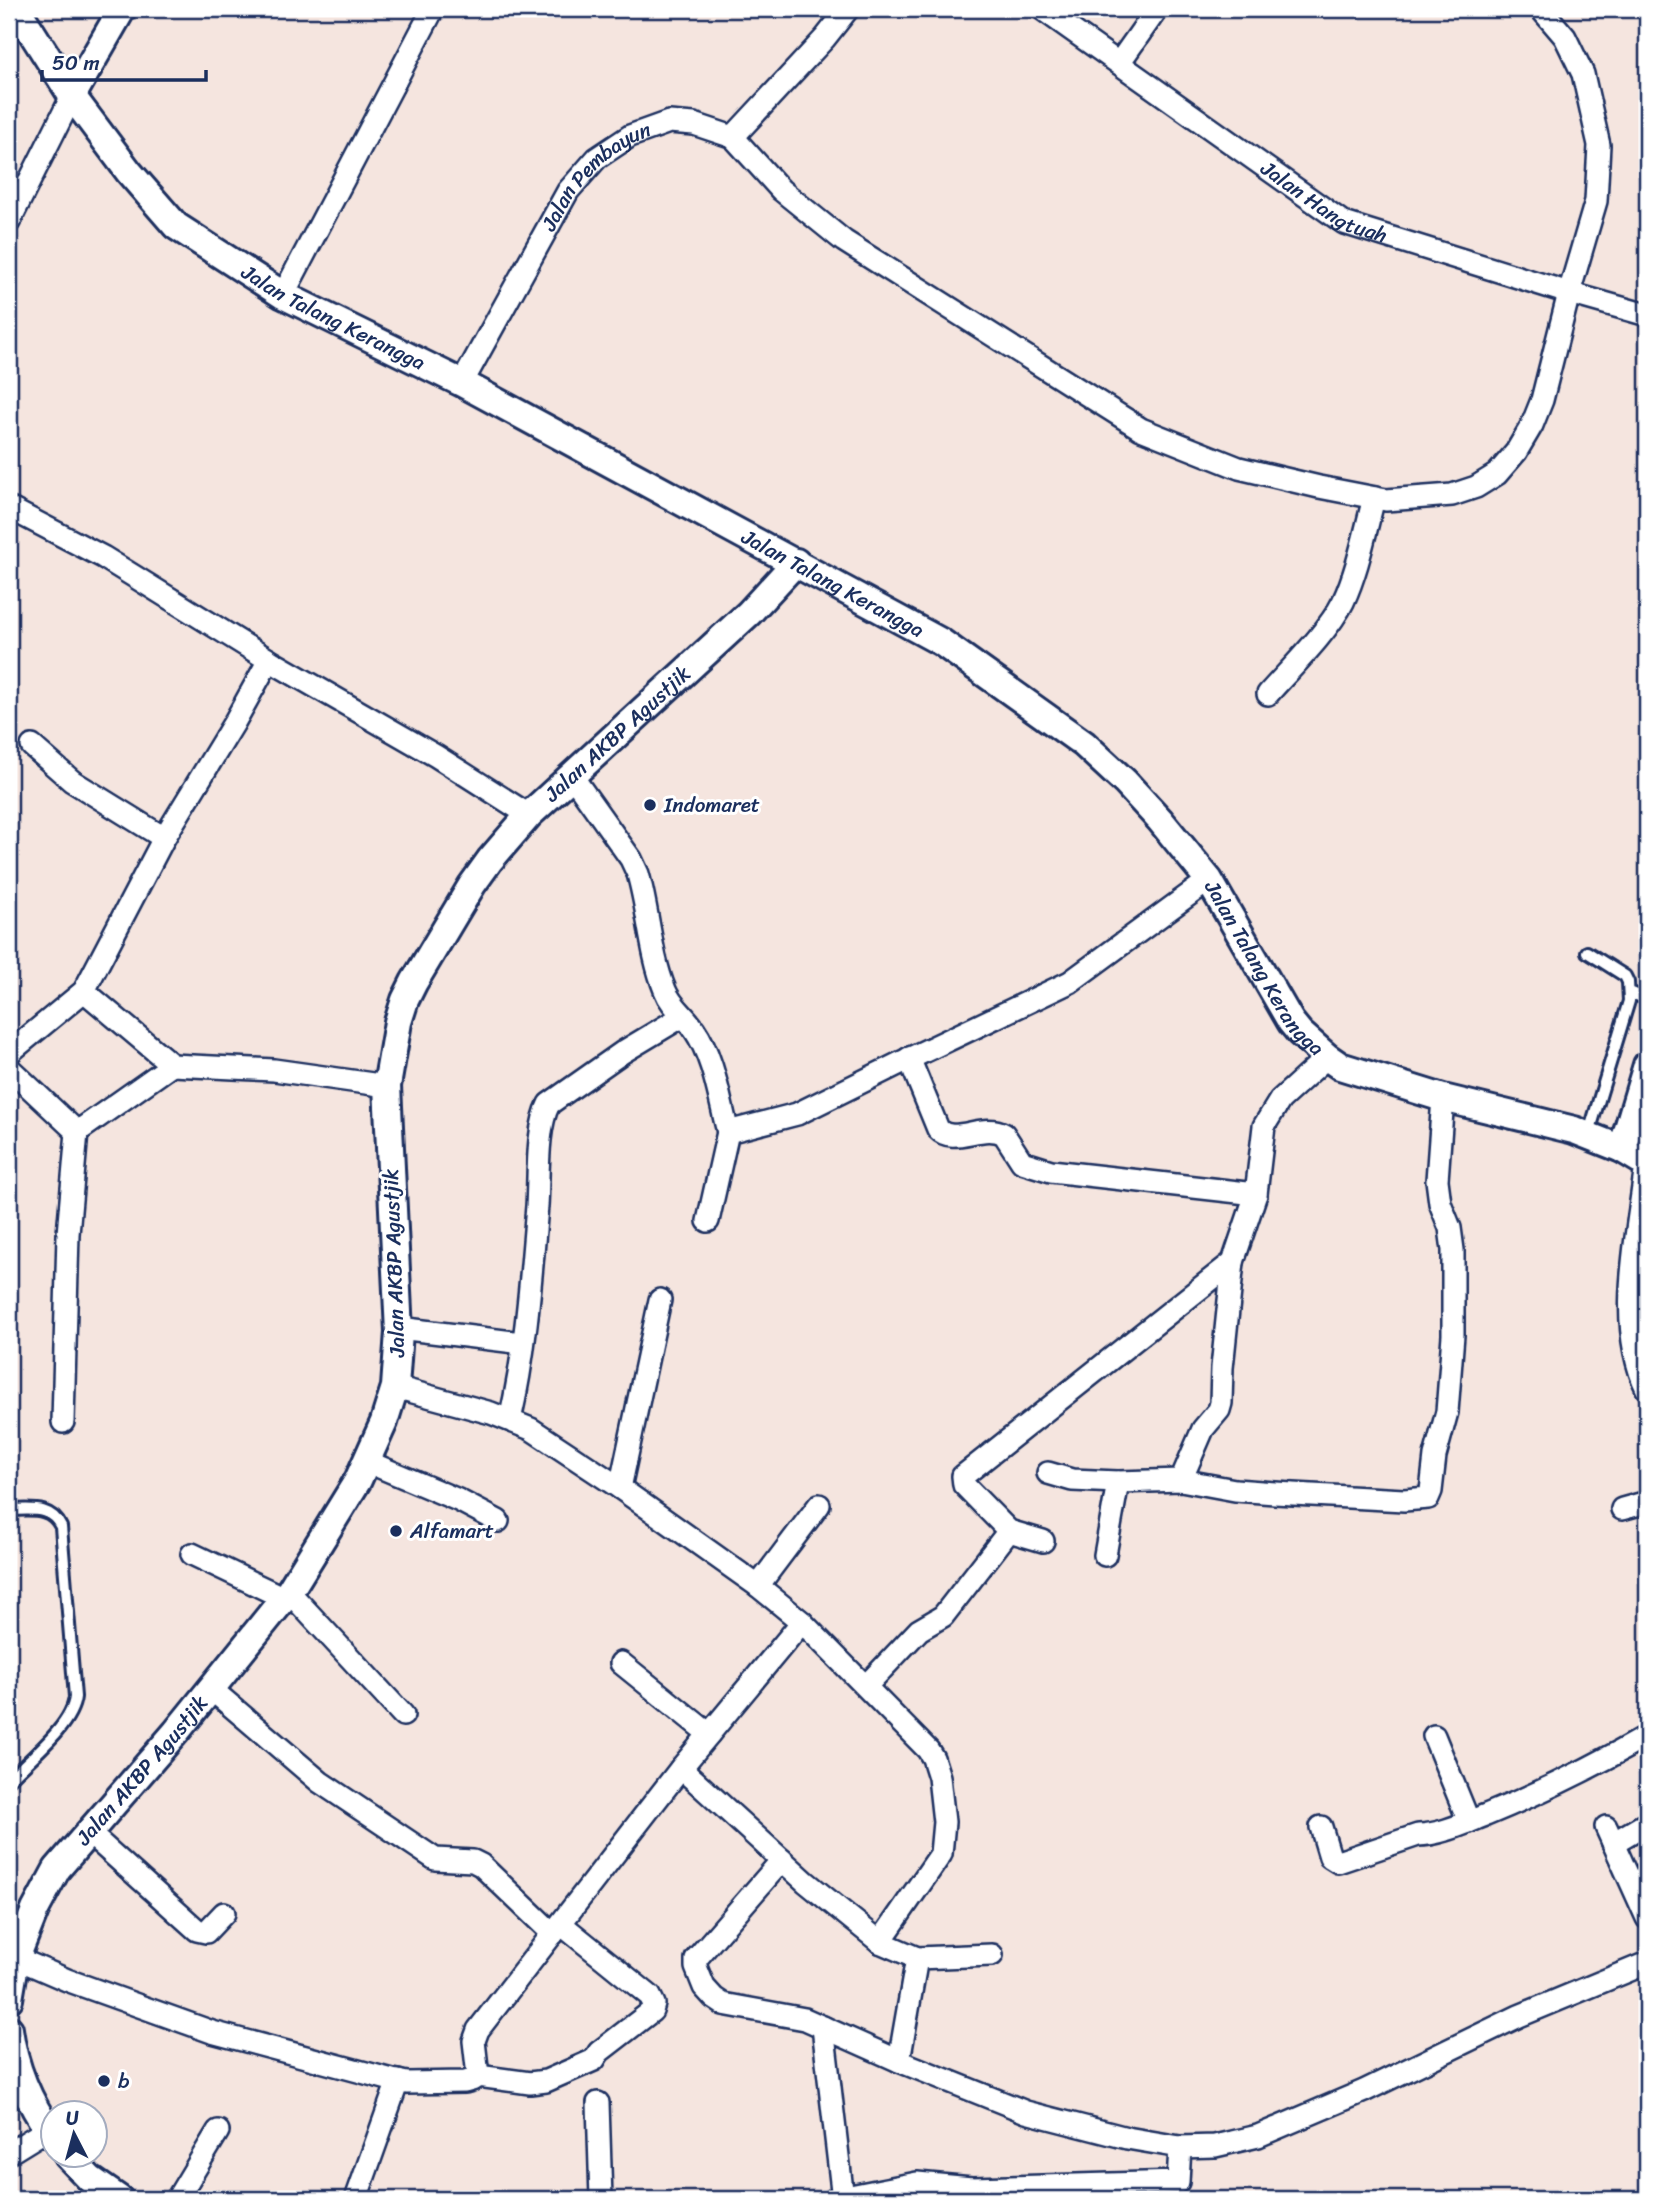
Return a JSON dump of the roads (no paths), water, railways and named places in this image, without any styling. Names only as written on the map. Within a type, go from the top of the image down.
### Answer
[{"type":"street","name":"Jalan Talang Kerangga","points":[[17,9],[72,96],[129,172],[176,226],[283,296],[462,383],[941,642],[1056,722],[1125,782],[1209,880],[1292,1022],[1326,1057],[1353,1071],[1443,1098],[1574,1130],[1637,1158]]},
{"type":"street","points":[[9,222],[72,96],[122,9]]},
{"type":"street","points":[[283,296],[433,9]]},
{"type":"street","points":[[848,9],[825,38],[733,137],[780,190],[844,241],[1141,429],[1239,468],[1386,500],[1452,495],[1476,487],[1497,474],[1516,452],[1532,425],[1542,400],[1596,201],[1600,145],[1583,74],[1565,37],[1541,9]]},
{"type":"street","name":"Jalan Hangtuah","points":[[1042,9],[1344,223],[1647,315]]},
{"type":"street","points":[[1119,63],[1157,9]]},
{"type":"street","name":"Jalan Pembayun","points":[[462,383],[568,191],[597,158],[630,136],[670,122],[694,124],[733,137]]},
{"type":"street","points":[[1268,695],[1332,620],[1343,603],[1352,580],[1374,498]]},
{"type":"street","points":[[9,508],[103,557],[269,660],[436,756],[529,816]]},
{"type":"street","name":"Jalan AKBP Agustjik","points":[[9,1999],[16,1958],[44,1891],[57,1870],[176,1732],[286,1595],[368,1462],[395,1387],[399,1328],[387,1086],[398,1022],[414,982],[472,885],[529,816],[749,613],[796,562]]},
{"type":"street","points":[[9,1053],[84,991],[164,838],[269,660]]},
{"type":"street","points":[[32,746],[72,780],[164,838]]},
{"type":"street","points":[[572,776],[631,859],[638,874],[663,984],[672,1004],[694,1028],[711,1067],[728,1132],[708,1221]]},
{"type":"street","points":[[728,1132],[797,1114],[1070,982],[1209,880]]},
{"type":"street","points":[[84,991],[172,1065],[274,1070],[387,1086]]},
{"type":"street","points":[[510,1420],[532,1266],[546,1110],[549,1104],[596,1070],[683,1016]]},
{"type":"street","points":[[1181,1480],[1203,1429],[1221,1403],[1233,1262],[1256,1194],[1264,1126],[1280,1100],[1326,1057]]},
{"type":"street","points":[[909,1058],[942,1134],[953,1136],[985,1130],[999,1131],[1004,1134],[1022,1162],[1052,1171],[1256,1194]]},
{"type":"street","points":[[63,1422],[68,1234],[77,1132],[172,1065]]},
{"type":"street","points":[[1647,1065],[1637,1158],[1631,1326],[1640,1373],[1647,1389]]},
{"type":"street","points":[[9,1068],[77,1132]]},
{"type":"street","points":[[1048,1473],[1072,1480],[1181,1480],[1235,1490],[1313,1496],[1422,1500],[1430,1495],[1435,1456],[1447,1412],[1453,1335],[1453,1250],[1450,1228],[1440,1203],[1437,1180],[1443,1098]]},
{"type":"street","points":[[1043,1541],[1009,1531],[964,1485],[963,1476],[1233,1262]]},
{"type":"street","points":[[620,1488],[660,1300]]},
{"type":"street","points":[[399,1328],[522,1343]]},
{"type":"street","points":[[395,1387],[491,1413],[531,1429],[620,1488],[758,1586],[802,1622],[933,1758],[939,1777],[944,1822],[939,1859],[880,1942]]},
{"type":"street","points":[[368,1462],[458,1500],[498,1521]]},
{"type":"street","points":[[1105,1555],[1118,1482]]},
{"type":"street","points":[[1622,1509],[1647,1502]]},
{"type":"street","points":[[758,1586],[819,1505]]},
{"type":"street","points":[[866,1686],[919,1630],[943,1616],[1009,1531]]},
{"type":"street","points":[[192,1554],[286,1595],[403,1715]]},
{"type":"street","points":[[478,2076],[474,2041],[478,2030],[681,1768],[802,1622]]},
{"type":"street","points":[[621,1663],[709,1734]]},
{"type":"street","points":[[16,1958],[67,1980],[212,2032],[398,2081],[465,2081],[478,2076],[530,2083],[547,2081],[594,2060],[599,2052],[652,2011],[654,2004],[650,1996],[557,1929],[481,1865],[474,1861],[435,1859],[320,1782],[210,1688]]},
{"type":"street","points":[[1434,1736],[1469,1822]]},
{"type":"street","points":[[1321,1827],[1330,1857],[1338,1862],[1418,1835],[1469,1822],[1534,1796],[1647,1736]]},
{"type":"street","points":[[681,1768],[848,1918],[880,1942],[917,1958],[992,1955]]},
{"type":"street","points":[[88,1832],[197,1930],[206,1932],[211,1929],[224,1913]]},
{"type":"street","points":[[1625,1832],[1647,1918]]},
{"type":"street","points":[[782,1860],[699,1955],[696,1967],[704,1987],[718,2002],[786,2014],[823,2027],[899,2061],[1027,2112],[1127,2138],[1180,2147],[1215,2146],[1258,2136],[1364,2091],[1519,2016],[1647,1963]]},
{"type":"street","points":[[899,2061],[917,1958]]},
{"type":"street","points":[[823,2027],[840,2198],[917,2183],[973,2194],[1178,2191],[1180,2147]]},
{"type":"street","points":[[9,2029],[13,2074],[38,2112]]},
{"type":"street","points":[[356,2199],[398,2081]]},
{"type":"street","points":[[598,2104],[601,2199]]},
{"type":"street","points":[[177,2199],[218,2131]]},
{"type":"street","points":[[9,2153],[38,2138]]},
{"type":"street","points":[[82,2170],[119,2199]]},
{"type":"lane","points":[[1587,952],[1625,976],[1629,992],[1629,1001],[1588,1136]]},
{"type":"lane","points":[[1629,992],[1647,999]]},
{"type":"lane","points":[[9,1510],[49,1512],[55,1515],[61,1527],[75,1697],[72,1711],[65,1722],[9,1780]]},
{"type":"place","name":"Indomaret","points":[[650,805]]},
{"type":"place","name":"Alfamart","points":[[396,1531]]},
{"type":"place","name":"b","points":[[104,2081]]}]
